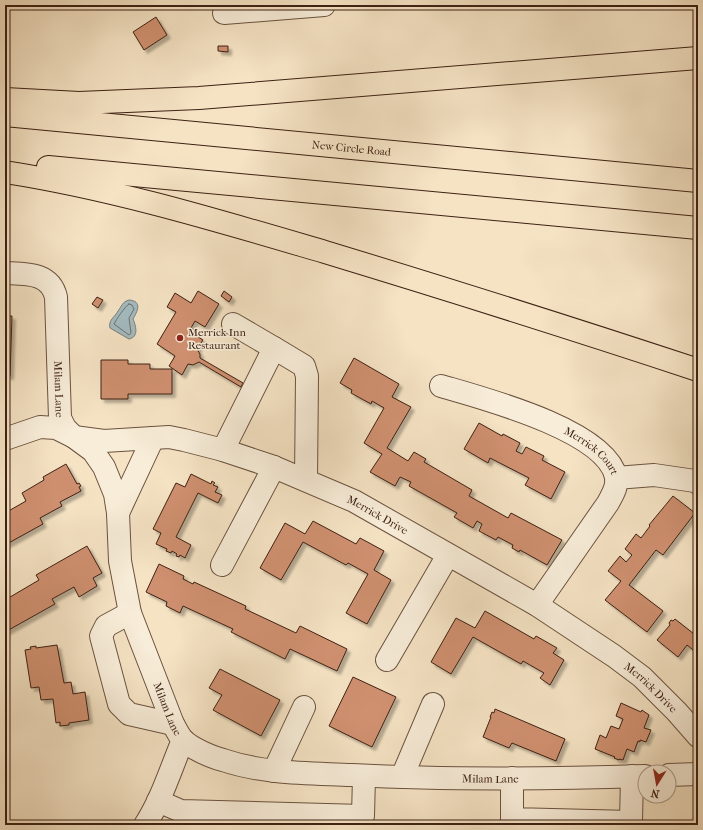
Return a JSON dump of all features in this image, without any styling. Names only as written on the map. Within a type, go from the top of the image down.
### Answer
[{"type":"highway","points":[[5,99],[79,102],[199,98],[698,58]]},
{"type":"highway","name":"New Circle Road","points":[[5,115],[698,181]]},
{"type":"highway","points":[[5,163],[698,228]]},
{"type":"highway","points":[[5,172],[54,180],[134,198],[251,230],[541,318],[698,370]]},
{"type":"street","points":[[224,13],[324,5]]},
{"type":"street","name":"Milam Lane","points":[[5,273],[35,275],[44,279],[54,290],[56,297],[60,418],[65,428],[74,437],[93,451],[104,468],[115,494],[118,513],[120,561],[130,613],[178,732],[205,754],[224,761],[274,771],[364,776],[512,778],[637,776]]},
{"type":"street","points":[[233,324],[304,366],[307,376],[306,480]]},
{"type":"street","points":[[223,450],[274,348]]},
{"type":"street","name":"Merrick Court","points":[[441,386],[496,402],[541,418],[583,440],[607,459],[612,468],[616,478],[616,487],[608,503],[537,605]]},
{"type":"street","name":"Merrick Drive","points":[[5,439],[40,427],[56,428],[74,437],[104,441],[153,438],[177,439],[223,450],[274,467],[306,480],[354,501],[537,605],[614,656],[642,677],[677,712],[698,736]]},
{"type":"street","points":[[118,513],[153,438]]},
{"type":"street","points":[[222,565],[274,467]]},
{"type":"street","points":[[616,478],[654,475],[695,481],[698,483]]},
{"type":"street","points":[[387,660],[448,554]]},
{"type":"street","points":[[130,613],[106,626],[101,636],[119,704],[129,714],[178,732],[158,801],[146,825]]},
{"type":"street","points":[[402,777],[433,704]]},
{"type":"street","points":[[274,771],[304,707]]},
{"type":"street","points":[[677,775],[698,774]]},
{"type":"street","points":[[158,801],[181,811],[363,816],[364,776]]},
{"type":"street","points":[[512,778],[512,819],[630,822],[637,786]]},
{"type":"water","points":[[129,300],[136,302],[138,307],[133,319],[136,331],[134,336],[129,339],[110,328],[110,325],[122,304]]},
{"type":"building","points":[[156,17],[167,35],[144,50],[133,32]]},
{"type":"building","points":[[218,46],[228,46],[228,52],[218,51]]},
{"type":"building","name":"Merrick Inn Restaurant","points":[[198,291],[219,304],[205,327],[195,321],[191,328],[197,332],[195,335],[203,340],[197,349],[200,354],[200,358],[243,383],[241,387],[199,362],[193,365],[188,364],[182,375],[169,366],[175,356],[157,344],[176,312],[167,307],[175,293],[191,303]]},
{"type":"building","points":[[224,291],[232,297],[229,302],[221,296]]},
{"type":"building","points":[[97,297],[103,300],[98,308],[92,304]]},
{"type":"building","points":[[5,316],[12,316],[10,376],[5,376]]},
{"type":"building","points":[[354,358],[399,384],[392,397],[411,407],[387,448],[408,461],[414,452],[426,459],[424,462],[472,490],[469,496],[508,518],[511,513],[562,540],[547,565],[520,550],[519,552],[512,548],[513,545],[498,537],[496,540],[479,531],[482,524],[477,521],[473,528],[454,517],[457,513],[409,486],[411,482],[400,477],[395,486],[370,472],[382,454],[364,443],[384,408],[372,401],[371,404],[351,393],[352,390],[340,383]]},
{"type":"building","points":[[101,360],[128,360],[128,364],[150,364],[150,369],[172,369],[172,394],[128,394],[128,399],[101,399]]},
{"type":"building","points":[[479,423],[502,436],[503,434],[520,443],[516,451],[522,454],[526,447],[544,456],[542,460],[565,472],[551,499],[525,485],[529,478],[490,458],[488,463],[464,449]]},
{"type":"building","points":[[66,464],[77,484],[79,483],[81,486],[79,487],[81,491],[60,502],[62,506],[40,518],[43,524],[5,545],[5,513],[26,501],[22,493],[44,480],[43,477]]},
{"type":"building","points":[[191,474],[211,484],[212,481],[215,483],[213,485],[218,487],[215,492],[222,495],[218,503],[198,493],[176,537],[191,545],[185,558],[180,555],[179,557],[176,556],[177,554],[172,551],[171,553],[166,551],[167,549],[156,544],[161,533],[153,529],[176,483],[185,487]]},
{"type":"building","points":[[673,496],[695,513],[663,555],[656,550],[629,585],[663,611],[647,632],[605,600],[621,581],[608,571],[620,556],[626,562],[632,555],[625,549],[636,534],[641,538],[650,526],[649,525]]},
{"type":"building","points":[[313,521],[356,544],[360,538],[384,551],[374,570],[391,580],[367,624],[346,613],[368,574],[348,563],[346,565],[303,542],[281,580],[260,568],[285,523],[305,534]]},
{"type":"building","points":[[87,546],[102,573],[93,578],[97,586],[79,597],[74,587],[52,599],[55,604],[5,632],[5,600],[39,580],[36,575]]},
{"type":"building","points":[[159,564],[184,576],[183,579],[193,584],[194,582],[246,606],[245,609],[296,633],[300,626],[347,649],[337,671],[290,649],[285,659],[231,632],[233,629],[183,606],[180,613],[166,606],[167,602],[146,592]]},
{"type":"building","points":[[485,611],[534,639],[536,636],[557,648],[553,653],[564,660],[550,685],[540,678],[544,673],[523,661],[521,664],[473,637],[451,674],[431,662],[456,618],[475,628]]},
{"type":"building","points":[[675,619],[694,634],[698,630],[698,654],[687,645],[678,657],[657,640],[670,625],[669,623],[671,620],[673,621]]},
{"type":"building","points":[[57,645],[64,683],[71,682],[73,694],[85,692],[89,720],[60,726],[60,722],[56,723],[53,699],[41,700],[39,687],[31,688],[25,650],[36,646],[36,648]]},
{"type":"building","points":[[220,669],[280,700],[261,736],[213,710],[222,695],[209,688]]},
{"type":"building","points":[[353,677],[396,697],[372,747],[329,726]]},
{"type":"building","points":[[621,703],[641,712],[642,710],[649,715],[644,728],[651,730],[646,742],[640,740],[640,742],[638,741],[634,752],[627,749],[623,760],[619,760],[595,749],[600,735],[606,738],[611,726],[619,729],[623,719],[616,716]]},
{"type":"building","points":[[495,709],[565,739],[556,761],[512,743],[509,748],[483,737],[492,712],[494,713]]},
{"type":"building","points":[[42,822],[58,822],[58,824],[67,825],[42,825]]},
{"type":"building","points":[[68,823],[94,825],[67,825]]},
{"type":"place","name":"Merrick Inn Restaurant","points":[[180,338]]}]
